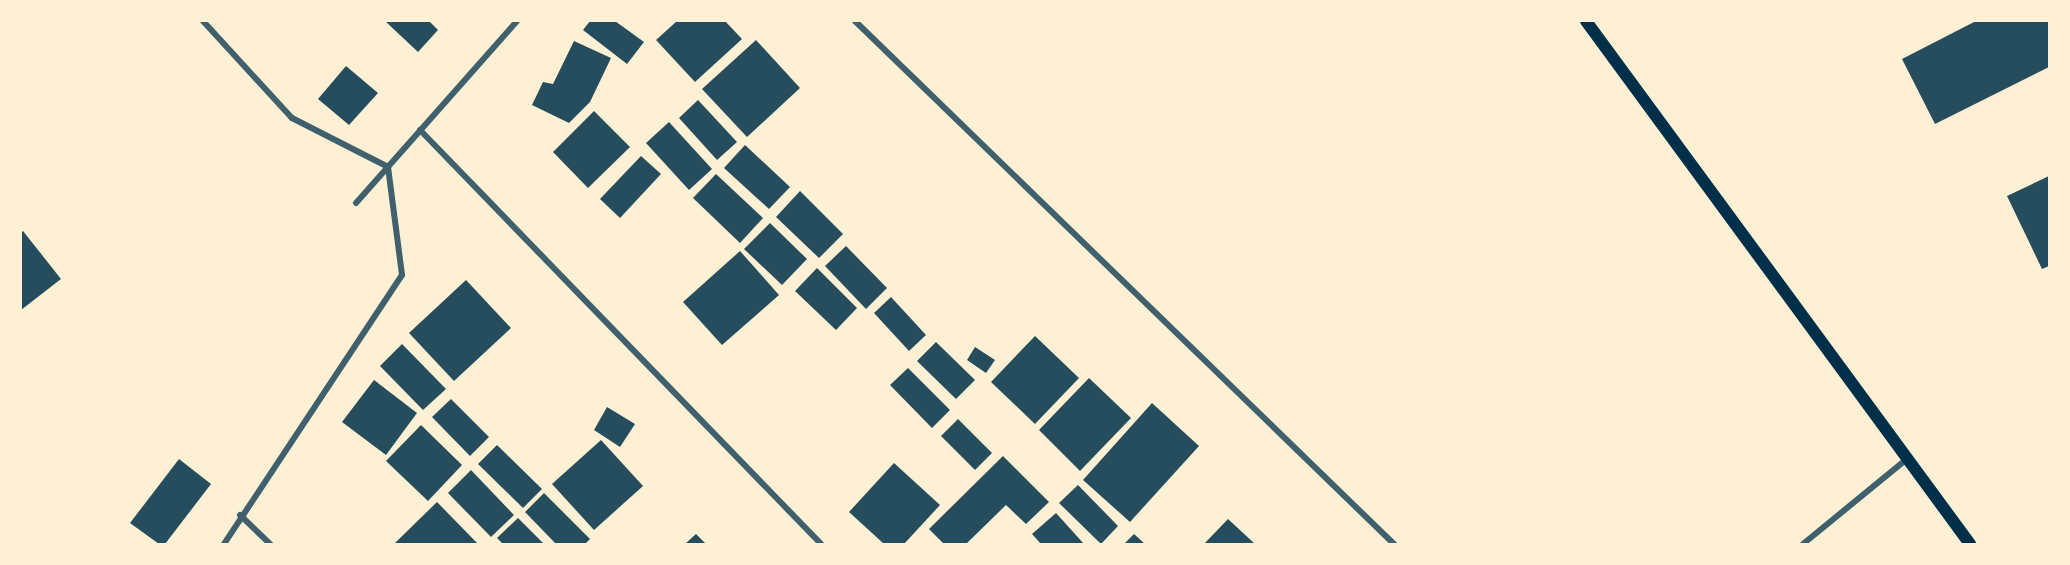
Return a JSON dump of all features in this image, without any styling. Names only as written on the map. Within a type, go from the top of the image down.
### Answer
[{"type":"main road","points":[[1586,21],[1970,544]]},
{"type":"street","points":[[203,21],[292,118],[388,167]]},
{"type":"street","points":[[356,203],[518,21]]},
{"type":"street","points":[[855,21],[1394,544]]},
{"type":"street","points":[[420,130],[821,544]]},
{"type":"street","points":[[224,544],[240,515],[402,274],[388,167]]},
{"type":"street","points":[[1803,544],[1907,459]]},
{"type":"street","points":[[240,515],[270,544]]},
{"type":"building","points":[[385,21],[429,21],[438,30],[418,52]]},
{"type":"building","points":[[590,21],[615,21],[644,42],[627,64],[583,30]]},
{"type":"building","points":[[677,21],[725,21],[742,39],[695,82],[656,40]]},
{"type":"building","points":[[1976,21],[2049,21],[2049,67],[1935,124],[1902,59]]},
{"type":"building","points":[[756,40],[800,88],[747,137],[702,89]]},
{"type":"building","points":[[574,41],[611,58],[590,102],[569,123],[532,105],[543,82],[553,84]]},
{"type":"building","points":[[346,66],[378,93],[349,125],[318,99]]},
{"type":"building","points":[[698,100],[737,142],[717,160],[679,118]]},
{"type":"building","points":[[594,111],[630,147],[588,188],[553,152]]},
{"type":"building","points":[[669,122],[712,169],[689,190],[646,143]]},
{"type":"building","points":[[745,145],[790,187],[769,209],[724,168]]},
{"type":"building","points":[[641,156],[661,174],[620,218],[600,199]]},
{"type":"building","points":[[716,174],[763,218],[740,243],[693,198]]},
{"type":"building","points":[[2049,176],[2049,266],[2042,269],[2007,196]]},
{"type":"building","points":[[800,191],[843,234],[819,258],[776,217]]},
{"type":"building","points":[[770,223],[807,259],[782,285],[744,249]]},
{"type":"building","points":[[23,231],[61,279],[21,310],[21,233]]},
{"type":"building","points":[[846,246],[887,288],[866,309],[825,266]]},
{"type":"building","points":[[740,251],[779,295],[722,345],[683,302]]},
{"type":"building","points":[[817,268],[857,308],[836,330],[795,291]]},
{"type":"building","points":[[466,280],[511,328],[454,381],[409,333]]},
{"type":"building","points":[[891,297],[926,335],[909,351],[874,313]]},
{"type":"building","points":[[1035,336],[1079,378],[1035,424],[991,382]]},
{"type":"building","points":[[936,342],[975,380],[956,399],[917,361]]},
{"type":"building","points":[[402,344],[446,389],[423,410],[380,366]]},
{"type":"building","points":[[975,347],[995,360],[986,373],[967,360]]},
{"type":"building","points":[[908,368],[950,410],[932,428],[890,385]]},
{"type":"building","points":[[1089,378],[1131,418],[1080,471],[1039,430]]},
{"type":"building","points":[[374,380],[417,413],[386,455],[342,422]]},
{"type":"building","points":[[451,399],[489,437],[470,456],[432,417]]},
{"type":"building","points":[[1152,403],[1199,446],[1130,522],[1083,480]]},
{"type":"building","points":[[607,407],[635,424],[620,447],[594,430]]},
{"type":"building","points":[[958,419],[992,453],[975,470],[941,436]]},
{"type":"building","points":[[421,425],[462,465],[428,501],[386,461]]},
{"type":"building","points":[[601,440],[643,486],[594,530],[552,484]]},
{"type":"building","points":[[497,445],[542,489],[523,508],[478,464]]},
{"type":"building","points":[[1003,456],[1049,502],[1026,524],[1006,505],[966,544],[944,544],[929,529]]},
{"type":"building","points":[[179,459],[211,484],[165,544],[159,544],[130,523]]},
{"type":"building","points":[[894,463],[940,505],[904,544],[884,544],[849,512]]},
{"type":"building","points":[[471,470],[514,515],[491,537],[448,493]]},
{"type":"building","points":[[1078,485],[1118,526],[1101,544],[1059,503]]},
{"type":"building","points":[[544,493],[590,539],[585,544],[556,544],[525,512]]},
{"type":"building","points":[[437,502],[478,544],[394,544]]},
{"type":"building","points":[[1056,513],[1084,544],[1041,544],[1032,534]]},
{"type":"building","points":[[518,518],[544,544],[503,544],[497,538]]},
{"type":"building","points":[[1228,519],[1255,544],[1204,544]]},
{"type":"building","points":[[696,534],[706,544],[685,544]]},
{"type":"building","points":[[1134,534],[1145,544],[1124,544]]}]
